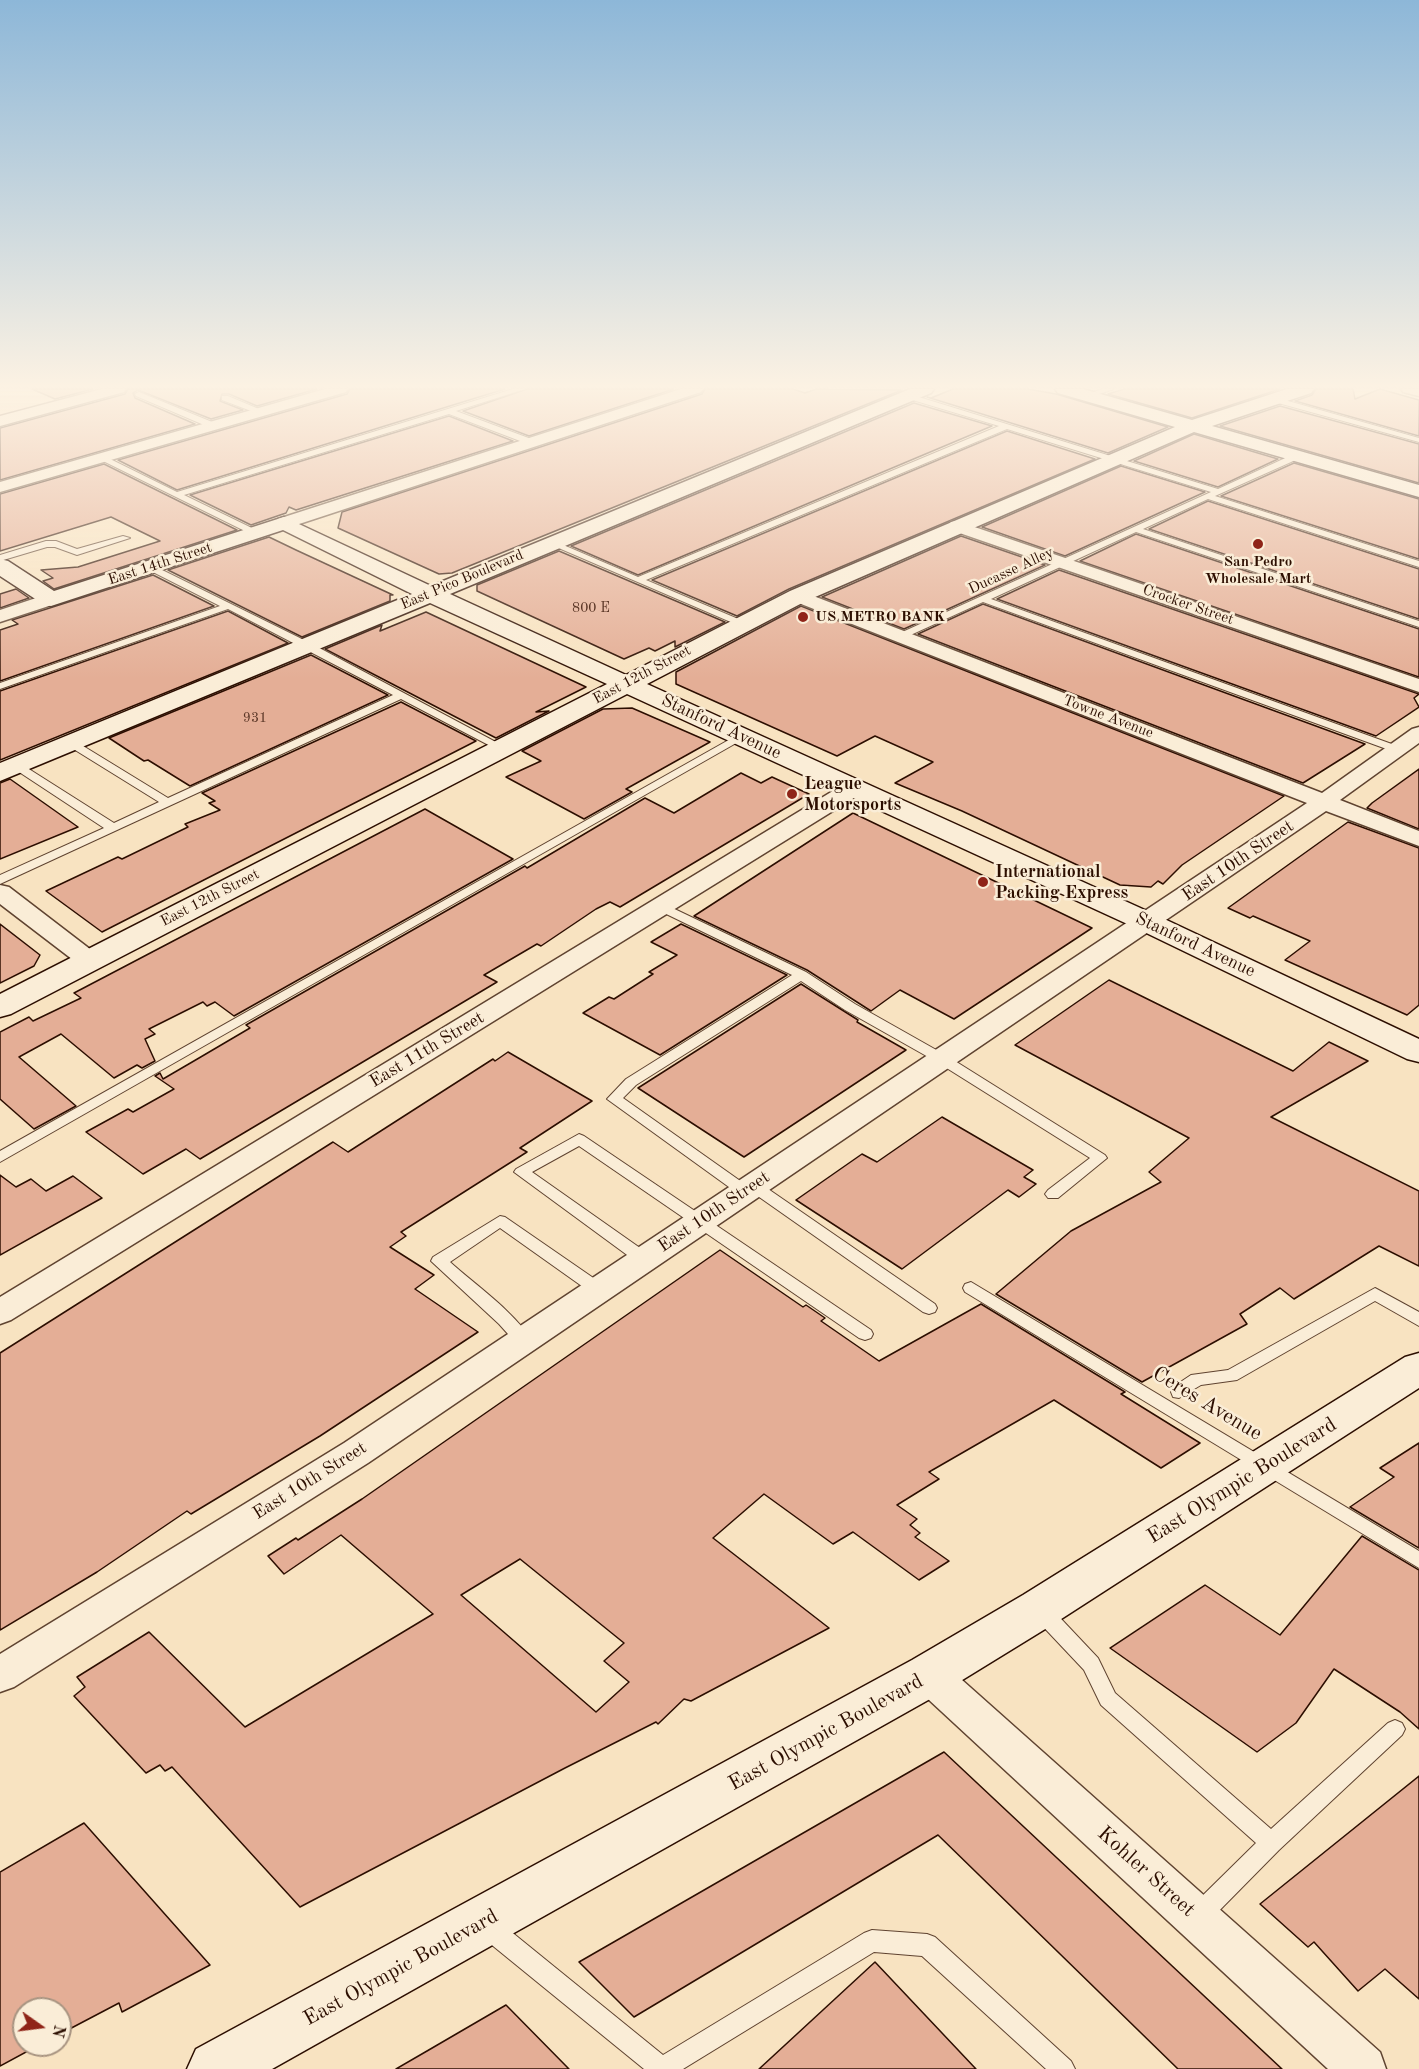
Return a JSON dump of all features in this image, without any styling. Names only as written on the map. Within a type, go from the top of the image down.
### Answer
[{"type":"street","name":"East 14th Street","points":[[0,616],[398,486]]},
{"type":"street","name":"East Pico Boulevard","points":[[8,770],[689,486]]},
{"type":"street","name":"East 12th Street","points":[[0,1007],[740,623],[1050,486]]},
{"type":"street","points":[[1400,486],[1419,491]]},
{"type":"street","name":"Stanford Avenue","points":[[284,523],[430,594],[1147,922],[1418,1049]]},
{"type":"street","name":"Crocker Street","points":[[957,526],[1419,686]]},
{"type":"street","points":[[1,565],[51,599]]},
{"type":"street","name":"Towne Avenue","points":[[798,596],[1419,839]]},
{"type":"street","name":"East 10th Street","points":[[0,1675],[356,1453],[1147,922],[1325,801],[1408,741]]},
{"type":"street","name":"East 11th Street","points":[[0,1312],[854,788]]},
{"type":"street","points":[[0,892],[90,961]]},
{"type":"street","name":"East Olympic Boulevard","points":[[216,2069],[929,1675],[1039,1609],[1419,1368]]},
{"type":"street","name":"Kohler Street","points":[[929,1675],[1363,2069]]},
{"type":"lane","points":[[156,486],[255,533]]},
{"type":"lane","points":[[176,495],[207,486]]},
{"type":"lane","points":[[638,580],[864,486]]},
{"type":"lane","points":[[1199,486],[1216,491]]},
{"type":"lane","name":"Ducasse Alley","points":[[901,636],[1229,486]]},
{"type":"lane","points":[[1206,496],[1419,564]]},
{"type":"lane","points":[[1134,530],[1419,624]]},
{"type":"lane","points":[[1,565],[46,544],[56,544],[78,552],[126,538]]},
{"type":"lane","points":[[551,543],[740,623]]},
{"type":"lane","points":[[150,567],[307,645],[502,748]]},
{"type":"lane","points":[[983,600],[1408,741]]},
{"type":"lane","points":[[0,686],[228,606]]},
{"type":"lane","points":[[0,880],[401,695]]},
{"type":"lane","points":[[0,1157],[741,736]]},
{"type":"lane","points":[[71,743],[168,803]]},
{"type":"lane","points":[[8,770],[113,828]]},
{"type":"lane","points":[[662,907],[801,975],[850,1007],[942,1059],[1100,1158],[1053,1194]]},
{"type":"lane","points":[[801,975],[631,1082],[614,1100],[789,1213],[929,1308]]},
{"type":"lane","points":[[644,1259],[521,1172],[579,1138],[865,1334]]},
{"type":"lane","points":[[523,1340],[505,1320],[439,1262],[500,1221],[598,1290]]},
{"type":"lane","name":"Ceres Avenue","points":[[970,1288],[1419,1560]]},
{"type":"lane","points":[[1179,1392],[1197,1379],[1231,1376],[1375,1294],[1419,1320]]},
{"type":"lane","points":[[1039,1609],[1091,1664],[1108,1699],[1271,1843]]},
{"type":"lane","points":[[1196,1918],[1271,1843],[1395,1729]]},
{"type":"lane","points":[[482,1923],[661,2068],[872,1941],[927,1945],[1064,2069]]},
{"type":"building","points":[[29,486],[147,486],[237,530],[54,589],[43,581],[53,578],[41,570],[78,567],[160,541],[111,517],[0,551],[0,494]]},
{"type":"building","points":[[168,486],[191,486],[177,490]]},
{"type":"building","points":[[221,486],[373,486],[296,510],[289,507],[286,513],[251,525],[190,495]]},
{"type":"building","points":[[423,486],[667,486],[452,573],[439,574],[338,528],[342,512]]},
{"type":"building","points":[[716,486],[851,486],[638,575],[571,546]]},
{"type":"building","points":[[877,486],[1032,486],[789,589],[737,616],[652,580]]},
{"type":"building","points":[[1076,486],[1184,486],[1205,492],[1065,556],[982,527]]},
{"type":"building","points":[[1244,486],[1372,486],[1419,499],[1419,559],[1221,496]]},
{"type":"building","points":[[1208,501],[1419,569],[1419,619],[1149,529]]},
{"type":"building","points":[[1136,534],[1419,629],[1419,677],[1080,561]]},
{"type":"building","points":[[961,536],[1045,565],[904,629],[822,597]]},
{"type":"building","points":[[269,537],[393,595],[390,595],[390,601],[302,637],[168,570]]},
{"type":"building","points":[[559,551],[725,622],[675,647],[675,641],[655,651],[649,648],[624,659],[477,591],[477,585]]},
{"type":"building","points":[[1059,570],[1419,694],[1414,698],[1419,707],[1376,736],[997,599]]},
{"type":"building","points":[[153,575],[214,606],[0,681],[0,630],[18,624],[12,620]]},
{"type":"building","points":[[16,589],[29,598],[0,608],[0,594]]},
{"type":"building","points":[[983,604],[1365,744],[1303,783],[918,634]]},
{"type":"building","points":[[801,606],[1284,796],[1182,865],[1163,884],[1158,881],[1151,887],[1120,885],[962,811],[895,783],[933,762],[875,736],[837,756],[676,684],[676,672]]},
{"type":"building","points":[[228,611],[288,643],[0,760],[0,691]]},
{"type":"building","points":[[426,612],[586,687],[536,712],[549,711],[496,738],[325,649],[382,625],[380,631]]},
{"type":"building","points":[[311,655],[388,695],[190,786],[148,760],[144,761],[109,738]]},
{"type":"building","points":[[401,702],[476,741],[102,932],[46,891],[118,857],[122,859],[188,827],[185,824],[220,810],[209,803],[215,801],[202,793]]},
{"type":"building","points":[[632,708],[710,742],[626,789],[632,792],[584,819],[506,777],[541,761],[522,751],[603,709]]},
{"type":"building","points":[[1419,769],[1419,829],[1367,808],[1372,803]]},
{"type":"building","points":[[741,773],[761,783],[772,777],[809,794],[620,907],[610,902],[596,909],[541,946],[537,944],[484,975],[497,982],[200,1159],[186,1149],[143,1174],[86,1132],[128,1109],[133,1112],[174,1089],[155,1076],[160,1073],[163,1079],[250,1028],[246,1025],[525,866],[527,868],[645,798],[674,813]]},
{"type":"building","points":[[10,779],[78,827],[0,859],[0,783]]},
{"type":"building","points":[[425,809],[513,859],[234,1016],[215,1002],[207,1006],[203,1002],[149,1029],[155,1034],[145,1039],[155,1061],[142,1068],[137,1065],[114,1078],[61,1034],[19,1057],[76,1106],[34,1129],[0,1099],[0,1032],[29,1017],[33,1021],[81,998],[74,993]]},
{"type":"building","points":[[853,813],[1092,928],[954,1019],[900,990],[871,1011],[807,970],[694,916]]},
{"type":"building","points":[[1348,822],[1419,848],[1419,1005],[1407,1015],[1285,960],[1310,941],[1253,916],[1250,918],[1228,908]]},
{"type":"building","points":[[0,924],[40,955],[34,966],[0,983]]},
{"type":"building","points":[[681,924],[787,975],[660,1055],[583,1013],[609,997],[614,999],[653,974],[649,972],[677,955],[651,942]]},
{"type":"building","points":[[1109,980],[1293,1071],[1329,1042],[1368,1061],[1271,1117],[1419,1191],[1419,1266],[1379,1246],[1294,1299],[1280,1288],[1240,1314],[1247,1324],[1142,1382],[996,1294],[1071,1231],[1161,1182],[1149,1172],[1189,1138],[1015,1045]]},
{"type":"building","points":[[801,984],[858,1020],[857,1022],[906,1050],[744,1157],[638,1088]]},
{"type":"building","points":[[508,1052],[592,1101],[520,1148],[527,1152],[401,1232],[406,1236],[390,1247],[434,1275],[415,1289],[478,1332],[320,1436],[191,1514],[187,1511],[97,1572],[0,1630],[0,1353],[333,1142],[348,1152],[493,1059],[495,1061]]},
{"type":"building","points":[[942,1117],[1033,1170],[1024,1177],[1036,1184],[1019,1197],[1008,1190],[902,1269],[796,1200],[862,1154],[877,1162]]},
{"type":"building","points":[[0,1175],[16,1187],[31,1179],[46,1191],[73,1176],[102,1198],[0,1255]]},
{"type":"building","points":[[720,1250],[803,1307],[806,1305],[825,1318],[821,1321],[879,1361],[981,1304],[1125,1392],[1121,1394],[1200,1443],[1161,1468],[1054,1400],[929,1472],[939,1479],[897,1505],[917,1519],[910,1525],[920,1533],[915,1537],[949,1561],[919,1580],[853,1532],[833,1544],[764,1494],[713,1538],[829,1628],[691,1701],[684,1699],[658,1724],[656,1722],[565,1768],[300,1907],[172,1767],[165,1771],[160,1765],[146,1773],[74,1696],[85,1687],[77,1677],[149,1632],[245,1727],[433,1614],[341,1535],[284,1574],[268,1556],[296,1538],[298,1540],[362,1499]],"holes":[[[520,1559],[624,1643],[604,1661],[629,1682],[596,1712],[461,1595]]]},
{"type":"building","points":[[1419,1443],[1419,1548],[1350,1507],[1394,1477],[1380,1468]]},
{"type":"building","points":[[1362,1536],[1419,1570],[1419,1729],[1400,1712],[1334,1669],[1296,1723],[1257,1752],[1110,1648],[1205,1585],[1280,1635]]},
{"type":"building","points":[[944,1752],[1282,2069],[1178,2069],[938,1835],[634,2017],[579,1962]]},
{"type":"building","points":[[1419,1776],[1419,1999],[1385,1969],[1358,1991],[1314,1942],[1308,1947],[1260,1904]]},
{"type":"building","points":[[84,1823],[210,1965],[122,2012],[119,2003],[72,2028],[72,1997],[12,1997],[12,2057],[17,2057],[0,2066],[0,1872]]},
{"type":"building","points":[[875,1962],[976,2069],[759,2069]]},
{"type":"building","points":[[506,2005],[569,2069],[396,2069],[427,2051]]},
{"type":"place","name":"San Pedro Wholesale Mart","points":[[1258,544]]},
{"type":"place","name":"US METRO BANK","points":[[803,617]]},
{"type":"place","name":"League Motorsports","points":[[792,794]]},
{"type":"place","name":"International Packing Express","points":[[983,882]]}]
